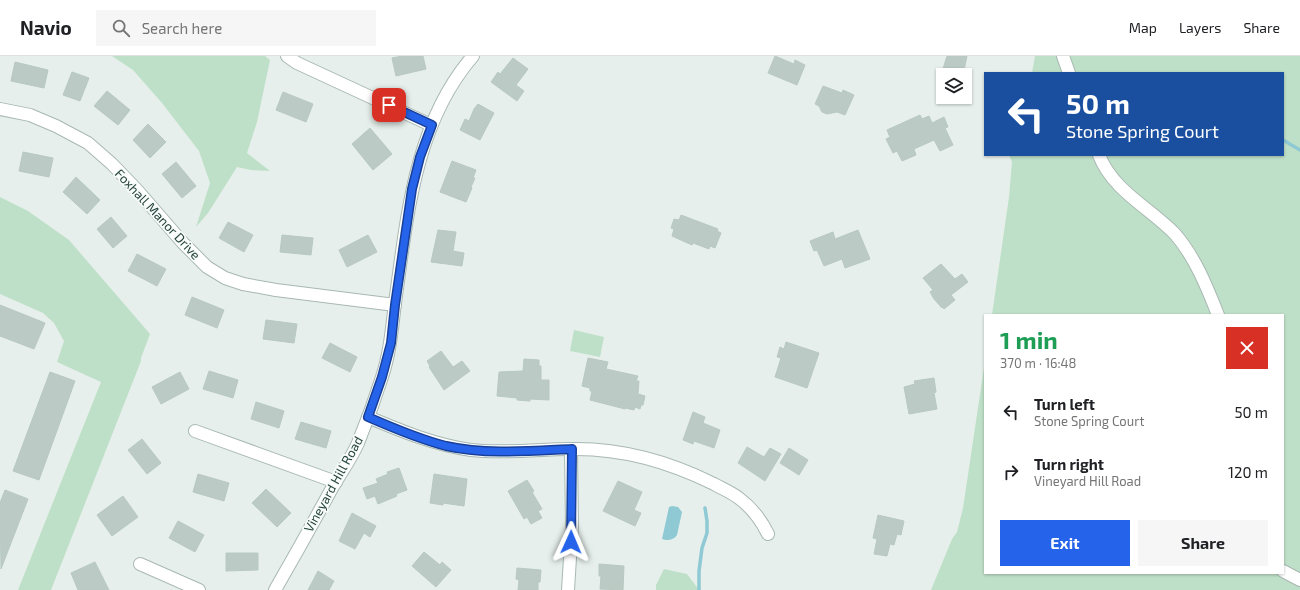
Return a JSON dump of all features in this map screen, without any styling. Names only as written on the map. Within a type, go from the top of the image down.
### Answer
[{"type":"street","points":[[287,56],[304,66],[432,125]]},
{"type":"street","name":"Vineyard Hill Road","points":[[275,590],[358,444],[382,377],[391,343],[412,189],[420,157],[446,93],[464,66],[473,56]]},
{"type":"street","points":[[1063,56],[1069,72]]},
{"type":"street","name":"Foxhall Manor Drive","points":[[0,109],[30,115],[56,126],[88,143],[117,169],[207,267],[226,278],[243,284],[276,290],[395,305]]},
{"type":"street","points":[[1100,156],[1110,174],[1122,189],[1175,235],[1204,280],[1218,314]]},
{"type":"street","points":[[368,417],[402,431],[446,446],[472,450],[508,452],[572,449],[604,451],[633,455],[662,463],[691,473],[740,499],[762,523],[768,534]]},
{"type":"street","points":[[195,431],[336,482]]},
{"type":"street","points":[[568,590],[572,526],[572,449]]},
{"type":"street","points":[[140,564],[199,590]]},
{"type":"street","points":[[1284,572],[1300,580]]},
{"type":"green space","points":[[112,56],[265,56],[270,60],[257,122],[247,153],[270,171],[251,170],[237,167],[208,213],[196,227],[210,183],[199,151],[162,103],[133,70]]},
{"type":"green space","points":[[1035,56],[1300,56],[1300,590],[931,590],[952,539],[957,532],[963,508],[984,368],[984,574],[1284,574],[1284,314],[992,314],[1009,197],[1012,162],[1009,156],[1284,156],[1284,72],[1032,72]]},
{"type":"green space","points":[[0,197],[28,211],[69,240],[150,334],[141,361],[51,590],[18,590],[101,382],[57,362],[64,341],[54,323],[43,313],[0,294]]},
{"type":"green space","points":[[574,330],[604,337],[600,357],[570,351]]},
{"type":"green space","points":[[664,569],[687,574],[699,590],[656,590],[656,585]]},
{"type":"water","points":[[669,507],[678,507],[682,512],[677,535],[672,539],[664,540],[662,539]]},
{"type":"building","points":[[402,56],[423,56],[426,69],[396,76],[392,58]]},
{"type":"building","points":[[775,56],[794,64],[795,60],[805,65],[797,85],[768,73]]},
{"type":"building","points":[[947,56],[967,56],[964,68],[943,68]]},
{"type":"building","points":[[513,58],[528,69],[516,85],[524,91],[517,101],[491,82],[498,72],[500,74]]},
{"type":"building","points":[[15,62],[48,70],[44,88],[11,81]]},
{"type":"building","points":[[72,72],[89,78],[80,101],[63,95]]},
{"type":"building","points":[[823,86],[842,93],[843,90],[854,95],[845,115],[837,112],[827,114],[822,112],[819,106],[815,104]]},
{"type":"building","points":[[107,91],[130,110],[118,125],[94,106]]},
{"type":"building","points":[[283,92],[313,104],[306,122],[276,110]]},
{"type":"building","points":[[478,104],[494,113],[480,140],[460,130],[465,119],[469,121]]},
{"type":"building","points":[[920,115],[922,119],[929,116],[932,123],[944,117],[948,127],[945,128],[953,145],[940,151],[934,140],[914,149],[916,155],[902,161],[897,151],[893,153],[886,139],[890,137],[887,130]]},
{"type":"building","points":[[148,124],[166,142],[150,158],[133,140]]},
{"type":"building","points":[[370,128],[392,154],[373,170],[352,144]]},
{"type":"building","points":[[23,152],[53,158],[49,177],[19,171]]},
{"type":"building","points":[[452,161],[476,170],[472,188],[466,202],[440,192]]},
{"type":"building","points":[[176,162],[196,186],[182,198],[162,174]]},
{"type":"building","points":[[76,177],[100,200],[87,214],[63,192]]},
{"type":"building","points":[[681,215],[718,229],[717,231],[721,233],[715,248],[710,246],[709,249],[693,243],[692,245],[672,236],[674,229],[671,228],[674,219],[679,220]]},
{"type":"building","points":[[111,217],[127,236],[113,248],[97,229]]},
{"type":"building","points":[[228,222],[253,235],[244,252],[219,238]]},
{"type":"building","points":[[438,230],[456,232],[453,251],[464,253],[462,266],[431,262]]},
{"type":"building","points":[[858,230],[870,259],[845,268],[842,259],[824,266],[817,250],[814,251],[810,241],[833,232],[835,239]]},
{"type":"building","points":[[282,235],[313,238],[311,255],[280,252]]},
{"type":"building","points":[[368,235],[377,252],[347,267],[339,250]]},
{"type":"building","points":[[137,254],[166,269],[157,286],[128,271]]},
{"type":"building","points":[[941,264],[955,279],[962,274],[968,282],[951,295],[955,300],[944,309],[934,299],[930,292],[933,290],[923,278]]},
{"type":"building","points":[[192,297],[224,310],[217,328],[185,315]]},
{"type":"building","points":[[0,305],[45,323],[34,349],[0,336]]},
{"type":"building","points":[[266,320],[297,324],[294,343],[263,339]]},
{"type":"building","points":[[786,342],[819,353],[807,388],[775,377],[781,358],[777,357],[780,347],[784,349]]},
{"type":"building","points":[[330,343],[357,357],[350,372],[322,358]]},
{"type":"building","points":[[441,351],[453,367],[462,361],[470,371],[444,390],[429,367],[430,366],[427,361]]},
{"type":"building","points":[[588,358],[608,362],[606,369],[638,376],[636,381],[639,381],[638,394],[645,396],[643,405],[641,405],[640,409],[635,407],[634,410],[625,409],[590,400],[592,391],[590,391],[590,388],[582,386]]},
{"type":"building","points":[[524,359],[539,360],[539,366],[541,366],[541,380],[549,380],[549,400],[517,400],[517,398],[497,396],[499,372],[523,371]]},
{"type":"building","points":[[209,371],[238,380],[233,398],[203,389]]},
{"type":"building","points":[[50,372],[75,381],[39,480],[13,471]]},
{"type":"building","points":[[180,372],[189,389],[161,404],[152,387]]},
{"type":"building","points":[[934,378],[936,392],[934,393],[937,409],[909,414],[904,387],[915,384],[914,381]]},
{"type":"building","points":[[256,402],[284,411],[279,428],[251,419]]},
{"type":"building","points":[[693,412],[705,417],[703,423],[720,430],[714,448],[694,441],[693,444],[683,440]]},
{"type":"building","points":[[301,422],[331,431],[326,448],[295,439]]},
{"type":"building","points":[[142,439],[161,463],[147,474],[128,450]]},
{"type":"building","points":[[747,447],[764,457],[770,448],[781,454],[765,481],[738,463]]},
{"type":"building","points":[[789,448],[808,460],[799,475],[780,463]]},
{"type":"building","points":[[399,468],[407,490],[378,504],[375,496],[367,499],[363,488],[378,483],[376,479],[388,474],[387,472]]},
{"type":"building","points":[[198,474],[229,483],[224,501],[193,492]]},
{"type":"building","points":[[434,474],[467,479],[464,506],[430,503]]},
{"type":"building","points":[[527,480],[542,509],[538,511],[542,518],[531,524],[527,517],[524,519],[508,491]]},
{"type":"building","points":[[618,481],[642,492],[634,510],[641,513],[635,526],[603,511]]},
{"type":"building","points":[[266,489],[291,513],[277,527],[252,503]]},
{"type":"building","points":[[5,490],[28,499],[1,569],[0,503]]},
{"type":"building","points":[[123,496],[138,517],[112,536],[97,515]]},
{"type":"building","points":[[352,513],[376,526],[370,537],[364,533],[355,549],[339,541]]},
{"type":"building","points":[[878,515],[904,521],[901,535],[897,534],[894,545],[890,544],[887,556],[874,554],[877,539],[873,538]]},
{"type":"building","points":[[178,521],[204,535],[195,552],[169,538]]},
{"type":"building","points":[[424,552],[440,565],[442,562],[451,570],[436,587],[412,566]]},
{"type":"building","points":[[226,553],[258,553],[258,570],[226,571]]},
{"type":"building","points":[[95,562],[109,590],[78,590],[71,573]]},
{"type":"building","points":[[599,564],[624,566],[623,590],[600,589],[601,576],[599,576]]},
{"type":"building","points":[[517,568],[541,570],[538,590],[518,590],[519,580],[516,579]]},
{"type":"building","points":[[318,571],[334,581],[329,590],[308,590]]},
{"type":"waterway","points":[[1284,141],[1300,150]]},
{"type":"waterway","points":[[699,590],[699,571],[702,548],[707,533],[705,508]]},
{"type":"route","points":[[389,105],[432,125],[420,157],[412,189],[391,343],[382,377],[368,417],[402,431],[446,446],[472,450],[508,452],[572,449],[571,542]]}]
